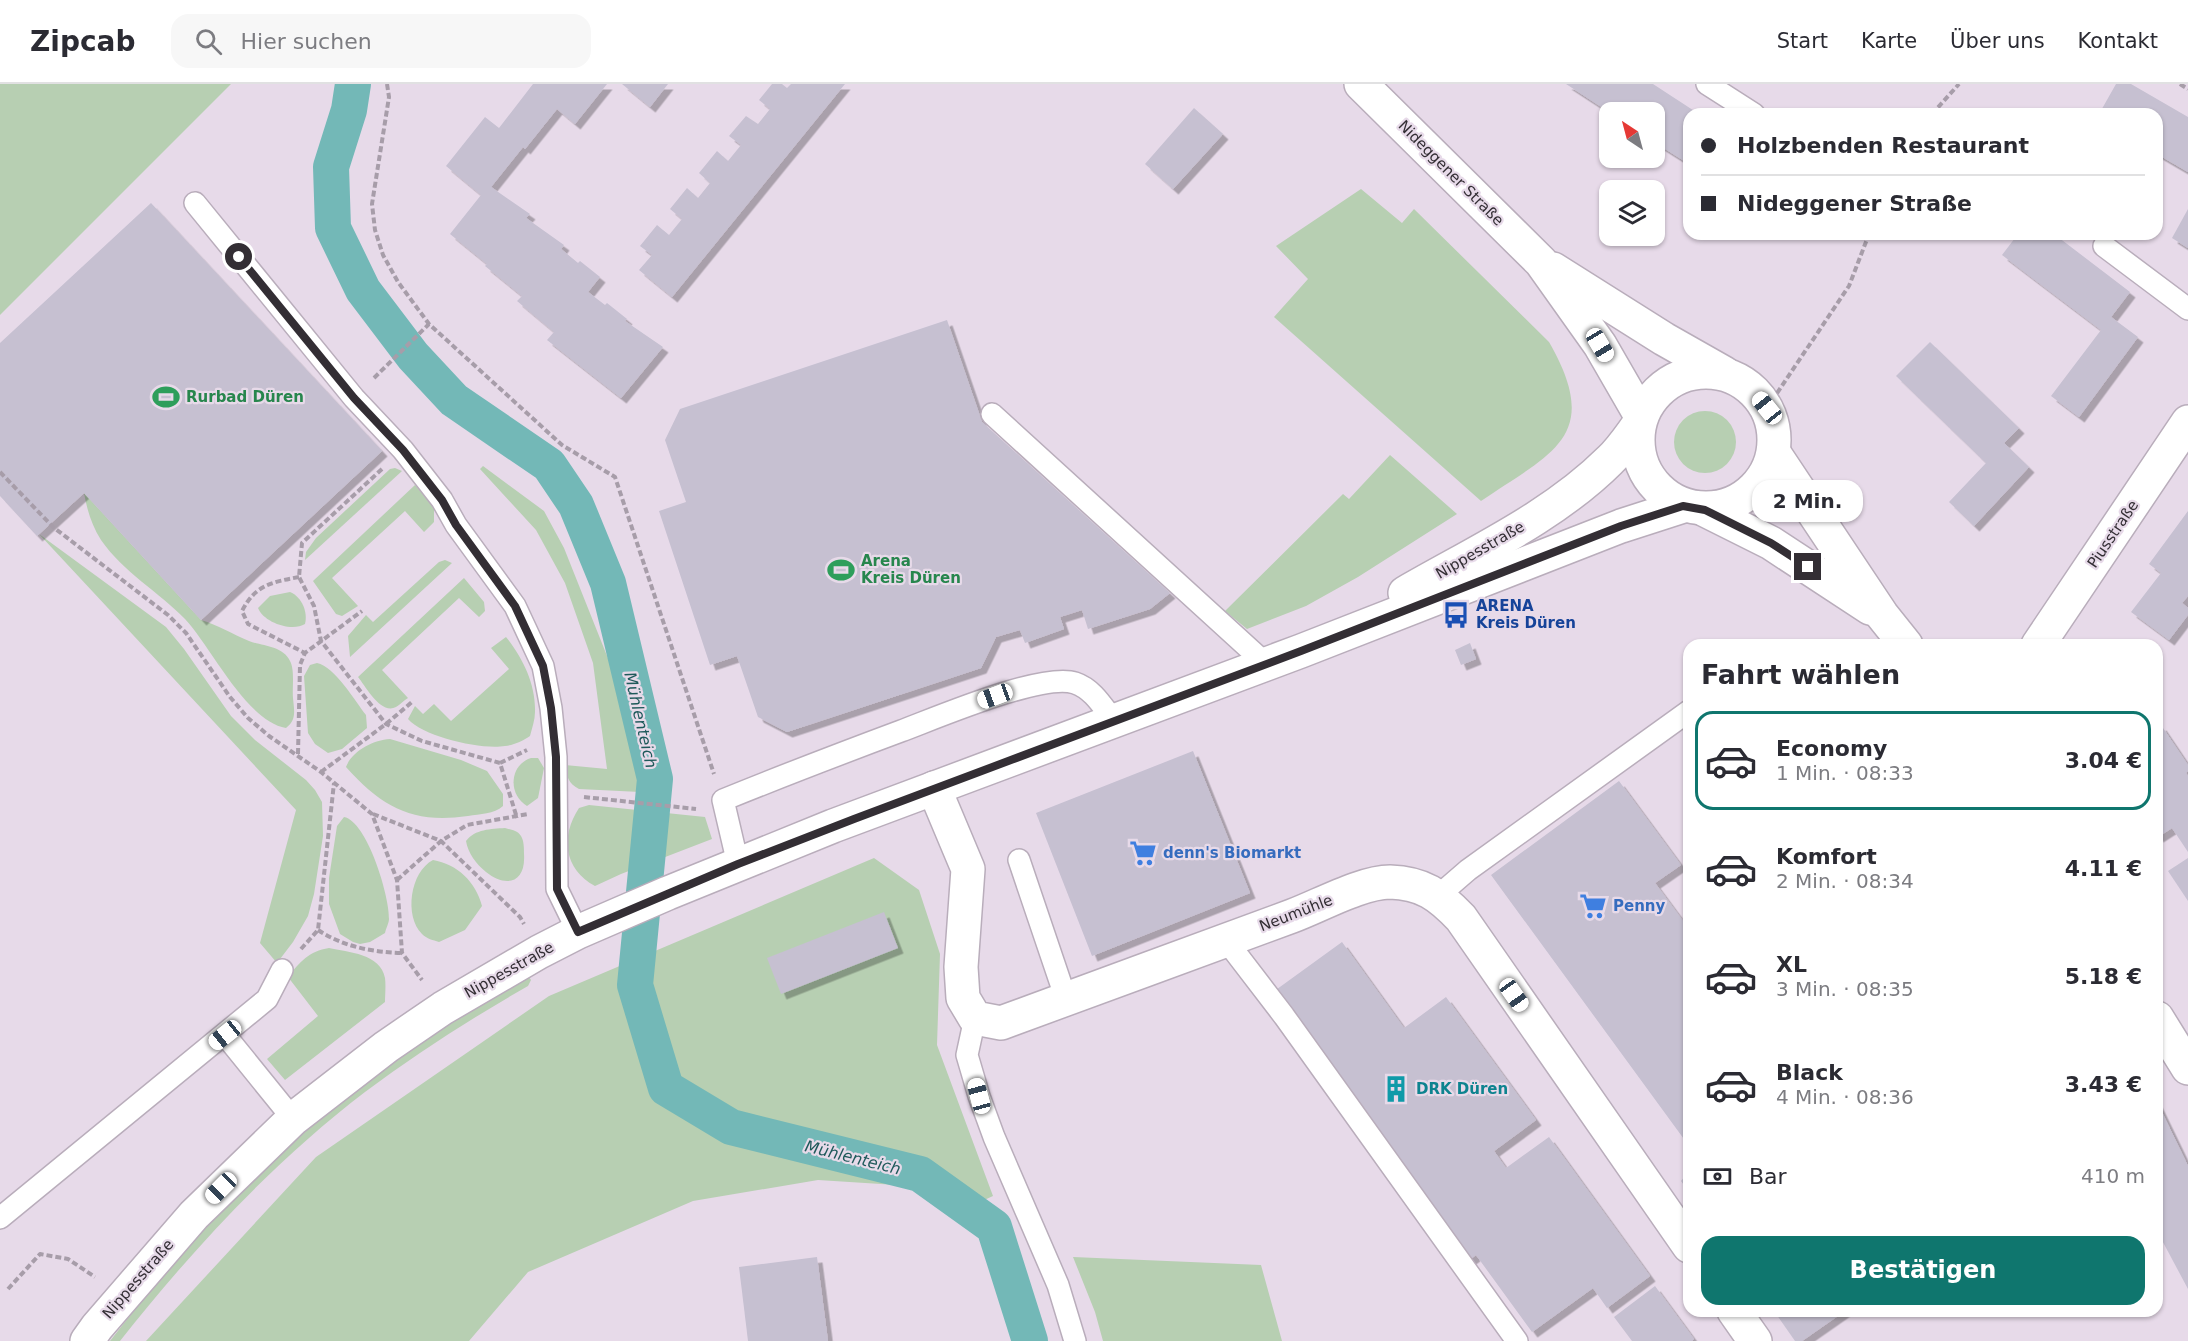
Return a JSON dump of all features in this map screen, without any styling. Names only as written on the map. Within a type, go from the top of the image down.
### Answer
[{"type":"street","name":"Nideggener Straße","points":[[1361,84],[1541,262],[1600,345],[1640,420]]},
{"type":"street","name":"Nideggener Straße","points":[[1541,262],[1664,339],[1727,375]]},
{"type":"street","points":[[1694,508],[1736,503],[1761,482],[1774,453],[1774,430],[1767,408],[1750,387],[1727,375],[1701,371],[1676,378],[1655,394],[1640,420],[1637,450],[1645,474],[1661,494],[1771,543],[1882,615]]},
{"type":"street","name":"Nippesstraße","points":[[1301,651],[1542,514],[1582,485],[1611,460],[1640,420]]},
{"type":"street","name":"Piusstraße","points":[[2042,639],[2188,422]]},
{"type":"street","points":[[1774,453],[1882,615],[1901,639]]},
{"type":"street","name":"Nippesstraße","points":[[87,1341],[194,1215],[247,1161],[293,1119],[386,1047],[443,1008],[502,972],[578,932],[738,864],[1301,651],[1621,526],[1694,508]]},
{"type":"street","points":[[934,788],[968,869],[961,967],[963,998],[975,1018]]},
{"type":"street","name":"Neumühle","points":[[975,1018],[1001,1023],[1350,892],[1388,882],[1417,885],[1438,896],[1461,918],[1683,1237]]},
{"type":"street","points":[[2163,1028],[2188,1068]]},
{"type":"street","points":[[1738,1317],[1755,1341]]},
{"type":"lane","points":[[1707,84],[1745,108]]},
{"type":"lane","points":[[195,203],[354,398],[403,450],[442,500],[456,525],[515,606],[543,666],[551,708],[556,757],[557,889],[578,932]]},
{"type":"lane","points":[[2104,246],[2188,309]]},
{"type":"lane","points":[[992,414],[1266,664]]},
{"type":"lane","points":[[738,864],[723,800],[835,755],[995,696],[1055,681],[1075,683],[1095,695],[1114,721]]},
{"type":"lane","points":[[1438,896],[1468,870],[1683,715]]},
{"type":"lane","points":[[1018,860],[1066,999]]},
{"type":"lane","points":[[1225,939],[1284,1016],[1517,1341]]},
{"type":"lane","points":[[0,1218],[267,999],[282,970]]},
{"type":"lane","points":[[975,1018],[967,1055],[979,1096],[994,1137],[1058,1285],[1075,1341]]},
{"type":"lane","points":[[225,1035],[293,1119]]},
{"type":"path","points":[[387,84],[389,97],[372,204],[375,230],[383,255],[398,282],[429,324],[562,445],[615,477],[723,800]]},
{"type":"path","points":[[1937,108],[1959,84]]},
{"type":"path","points":[[2180,84],[2188,89]]},
{"type":"path","points":[[1767,408],[1849,286],[1867,240]]},
{"type":"path","points":[[389,363],[429,324]]},
{"type":"path","points":[[403,450],[302,543],[299,577],[314,606],[321,641],[386,724],[422,741],[500,763],[517,818]]},
{"type":"path","points":[[0,472],[53,527],[168,615],[186,633],[230,697],[248,718],[269,736],[321,771],[372,814],[441,841],[495,892]]},
{"type":"path","points":[[299,577],[276,581],[250,596],[242,611],[248,624],[305,653]]},
{"type":"path","points":[[298,755],[300,664],[305,653],[362,611]]},
{"type":"path","points":[[321,771],[386,724],[412,702]]},
{"type":"path","points":[[334,783],[318,930],[331,939],[355,948],[379,953],[402,953]]},
{"type":"path","points":[[611,799],[698,809]]},
{"type":"path","points":[[397,880],[441,841],[467,825],[517,818],[556,805]]},
{"type":"path","points":[[372,814],[397,880],[402,953],[443,1008]]},
{"type":"path","points":[[8,1289],[40,1254],[68,1259],[124,1295]]},
{"type":"green space","points":[[0,84],[231,84],[0,315]]},
{"type":"green space","points":[[1361,189],[1402,223],[1414,209],[1549,342],[1565,374],[1571,400],[1570,421],[1562,438],[1530,469],[1481,501],[1274,317],[1308,279],[1276,246]]},
{"type":"green space","points":[[1705,411],[1727,420],[1736,442],[1727,464],[1705,473],[1683,464],[1674,442],[1683,420]]},
{"type":"green space","points":[[1390,455],[1457,514],[1358,577],[1306,606],[1247,629],[1225,611],[1343,494],[1349,499]]},
{"type":"green space","points":[[483,466],[544,511],[564,548],[621,691],[641,758],[640,792],[579,789],[572,784],[566,773],[565,765],[607,769],[593,663],[565,583],[536,530],[480,469]]},
{"type":"green space","points":[[395,468],[402,471],[305,560],[306,552],[316,538],[390,469]]},
{"type":"green space","points":[[415,485],[434,507],[434,522],[424,532],[405,511],[332,578],[358,606],[342,616],[336,614],[313,581]]},
{"type":"green space","points":[[84,493],[201,620],[249,641],[277,649],[287,656],[292,669],[294,711],[290,725],[286,728],[271,722],[257,712],[231,682],[185,619],[130,572],[110,551],[95,529]]},
{"type":"green space","points":[[39,534],[166,627],[231,716],[255,740],[306,780],[322,802],[323,836],[314,894],[308,916],[277,963],[260,943],[296,810]]},
{"type":"green space","points":[[445,560],[452,563],[350,657],[348,636],[366,615],[373,622],[439,562]]},
{"type":"green space","points":[[464,578],[484,602],[485,611],[479,617],[459,598],[382,670],[408,698],[398,706],[390,708],[379,704],[358,677]]},
{"type":"green space","points":[[290,592],[298,597],[303,605],[306,615],[305,624],[293,627],[279,625],[261,613],[258,608],[270,596]]},
{"type":"green space","points":[[506,637],[523,663],[531,682],[535,715],[530,736],[509,745],[482,746],[439,737],[408,719],[415,706],[423,714],[434,704],[451,721],[509,669],[491,648]]},
{"type":"green space","points":[[317,663],[338,678],[366,715],[367,728],[342,749],[328,753],[315,744],[308,733],[304,676],[310,665]]},
{"type":"green space","points":[[390,739],[461,760],[487,771],[503,794],[503,806],[495,811],[482,814],[448,818],[415,815],[386,803],[346,767],[353,756],[364,747]]},
{"type":"green space","points":[[531,758],[538,758],[544,768],[538,798],[527,806],[517,795],[514,780],[518,767]]},
{"type":"green space","points":[[589,805],[705,817],[712,839],[595,886],[577,871],[568,852],[569,830],[573,819],[579,808]]},
{"type":"green space","points":[[344,817],[353,822],[369,845],[386,894],[388,908],[389,921],[385,933],[370,942],[360,944],[340,934],[329,904],[329,878],[337,826]]},
{"type":"green space","points":[[505,828],[519,834],[523,840],[524,849],[522,871],[518,877],[507,881],[493,877],[482,869],[471,854],[466,841],[479,832]]},
{"type":"green space","points":[[874,858],[919,890],[940,954],[937,1045],[993,1196],[969,1207],[928,1187],[818,1180],[693,1201],[528,1272],[469,1341],[146,1341],[316,1157],[549,996]]},
{"type":"green space","points":[[433,860],[450,866],[464,876],[475,889],[482,906],[465,930],[439,942],[422,934],[416,926],[412,906],[412,895],[419,874]]},
{"type":"green space","points":[[329,948],[363,956],[377,964],[385,978],[385,1002],[285,1080],[267,1059],[318,1016],[288,977],[306,958],[322,949]]},
{"type":"green space","points":[[529,977],[531,980],[528,986],[405,1063],[331,1119],[235,1209],[147,1307],[120,1341],[110,1341],[184,1252],[265,1168],[307,1129],[399,1058],[447,1025]]},
{"type":"green space","points":[[1073,1257],[1261,1265],[1282,1341],[1103,1341],[1095,1312]]},
{"type":"building","points":[[533,84],[607,84],[575,124],[557,109],[491,187],[530,214],[526,218],[564,245],[561,249],[578,263],[580,261],[600,277],[588,292],[605,305],[607,303],[627,319],[625,321],[663,347],[621,398],[547,340],[554,332],[517,301],[522,296],[450,234],[481,195],[446,166],[485,117],[499,128]]},
{"type":"building","points":[[622,84],[668,84],[650,107]]},
{"type":"building","points":[[772,84],[782,84],[787,88],[791,84],[845,84],[672,297],[639,270],[652,255],[640,246],[657,225],[669,235],[682,219],[670,209],[687,188],[698,198],[710,183],[699,173],[717,151],[728,161],[741,145],[729,136],[746,116],[758,124],[770,109],[759,100]]},
{"type":"building","points":[[1566,84],[1653,84],[1690,108],[1683,108],[1683,160],[1665,149],[1665,102],[1599,102],[1599,105]]},
{"type":"building","points":[[2116,84],[2131,84],[2188,117],[2188,172],[2163,157],[2163,108],[2102,108]]},
{"type":"building","points":[[1194,108],[1223,134],[1173,189],[1145,164]]},
{"type":"building","name":"Rurbad Düren","points":[[151,203],[382,451],[201,620],[84,493],[37,536],[0,496],[0,343]]},
{"type":"building","points":[[2188,209],[2188,248],[2172,238]]},
{"type":"building","points":[[2013,240],[2062,240],[2130,292],[2111,317],[2138,337],[2079,417],[2051,396],[2101,330],[2002,255]]},
{"type":"building","name":"Arena Kreis Düren","points":[[947,320],[982,422],[1170,593],[1150,609],[1088,629],[1082,610],[1060,617],[1064,629],[1025,643],[1020,630],[996,637],[981,668],[787,732],[758,717],[737,656],[710,665],[659,511],[686,502],[665,440],[680,409]]},
{"type":"building","points":[[1930,342],[2019,428],[2004,443],[2029,467],[1974,526],[1949,502],[1986,463],[1896,376]]},
{"type":"building","points":[[2188,511],[2188,596],[2182,603],[2188,608],[2188,615],[2169,640],[2131,612],[2161,573],[2149,564]]},
{"type":"building","points":[[1470,643],[1476,659],[1461,665],[1455,650]]},
{"type":"building","points":[[2163,728],[2188,765],[2186,773],[2188,776],[2188,852],[2172,828],[2163,834]]},
{"type":"building","name":"denn's Biomarkt","points":[[1193,751],[1250,893],[1092,956],[1036,813]]},
{"type":"building","name":"Penny","points":[[1619,781],[1681,865],[1655,883],[1683,921],[1683,1138],[1491,875]]},
{"type":"building","points":[[2188,858],[2188,901],[2168,871]]},
{"type":"building","points":[[884,912],[898,948],[781,994],[767,958]]},
{"type":"building","points":[[1342,942],[1404,1028],[1446,997],[1536,1120],[1494,1151],[1506,1168],[1549,1137],[1650,1276],[1607,1308],[1593,1288],[1532,1332],[1476,1255],[1468,1261],[1273,992]]},
{"type":"building","points":[[2163,1114],[2188,1166],[2188,1289],[2163,1242]]},
{"type":"building","points":[[817,1257],[828,1341],[748,1341],[739,1267]]},
{"type":"building","points":[[1655,1286],[1694,1339],[1692,1341],[1632,1341],[1614,1317]]},
{"type":"building","points":[[1778,1317],[1836,1317],[1802,1341],[1795,1341]]},
{"type":"waterway","name":"Mühlenteich","points":[[353,84],[349,110],[331,167],[333,228],[363,290],[413,356],[454,400],[549,465],[576,505],[608,583],[655,779],[635,985],[666,1088],[731,1127],[920,1174],[994,1227],[1030,1341]]},
{"type":"place","name":"Rurbad Düren","points":[[166,397]]},
{"type":"place","name":"Arena Kreis Düren","points":[[841,570]]},
{"type":"place","name":"ARENA Kreis Düren","points":[[1456,615]]},
{"type":"place","name":"denn's Biomarkt","points":[[1143,853]]},
{"type":"place","name":"Penny","points":[[1593,906]]},
{"type":"place","name":"DRK Düren","points":[[1396,1089]]},
{"type":"route","points":[[239,257],[354,398],[403,450],[442,500],[456,525],[515,606],[531,637],[543,666],[551,708],[556,757],[557,889],[578,932],[738,864],[854,819],[1301,651],[1621,526],[1683,506],[1705,510],[1771,543],[1808,567]]}]
